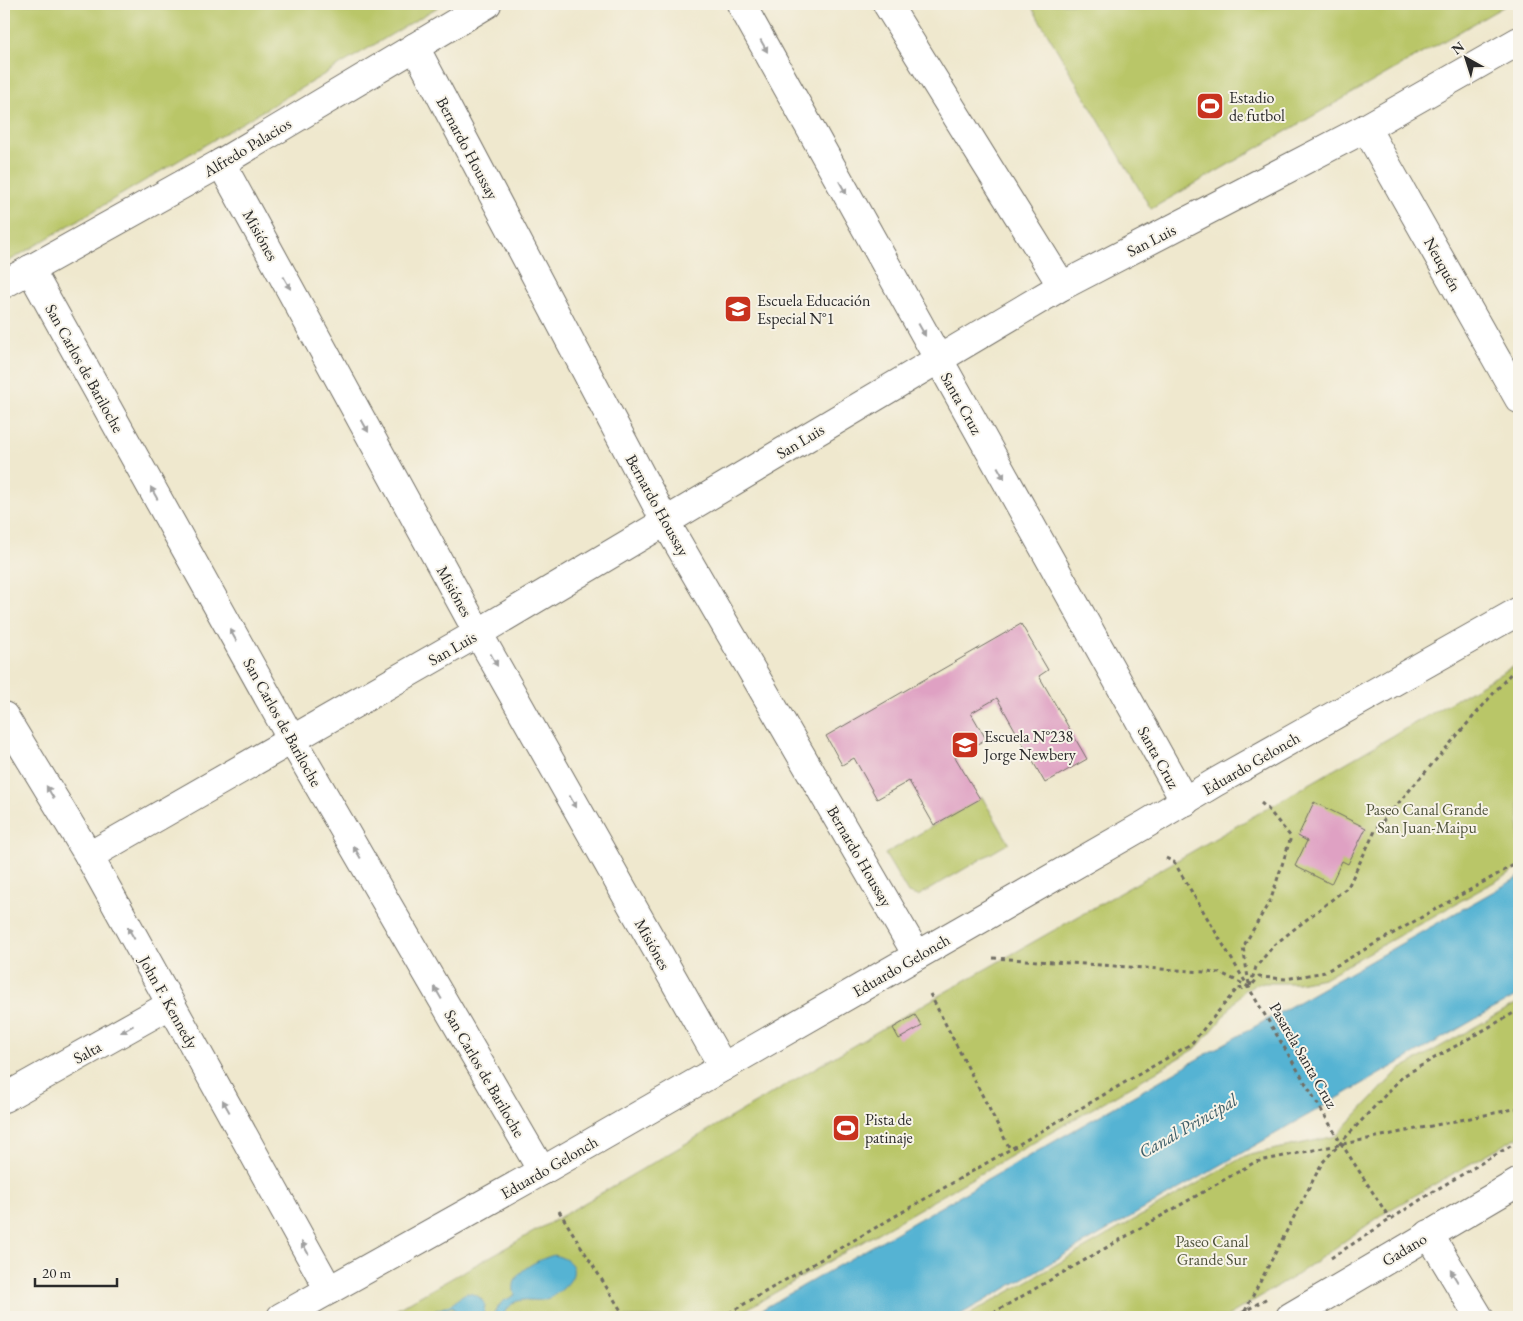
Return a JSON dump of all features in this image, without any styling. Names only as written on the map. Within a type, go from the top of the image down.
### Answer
[{"type":"street","name":"Alfredo Palacios","points":[[4,284],[222,164],[487,4]]},
{"type":"street","name":"Santa Cruz","points":[[741,4],[1184,802]]},
{"type":"street","points":[[887,4],[1062,286]]},
{"type":"street","name":"San Luis","points":[[89,856],[478,633],[1062,286],[1366,128],[1519,41]]},
{"type":"street","name":"Bernardo Houssay","points":[[415,47],[666,521],[917,955]]},
{"type":"street","name":"Neuquén","points":[[1366,128],[1519,399]]},
{"type":"street","name":"Misiónes","points":[[222,164],[478,633],[724,1067]]},
{"type":"street","name":"San Carlos de Bariloche","points":[[30,269],[292,740],[542,1171]]},
{"type":"street","name":"Eduardo Gelonch","points":[[281,1317],[542,1171],[1216,782],[1519,611]]},
{"type":"street","name":"John F. Kennedy","points":[[4,716],[89,856],[328,1290]]},
{"type":"street","name":"Salta","points":[[4,1098],[170,1005]]},
{"type":"street","name":"Gadano","points":[[1290,1317],[1519,1182]]},
{"type":"street","points":[[1429,1234],[1478,1317]]},
{"type":"path","points":[[1250,987],[1256,967],[1274,946],[1348,887],[1376,829],[1519,664]]},
{"type":"path","points":[[1250,987],[1243,947],[1271,899],[1290,837],[1261,803]]},
{"type":"path","name":"Pasarela Santa Cruz","points":[[1166,858],[1174,862],[1250,987],[1336,1136],[1390,1219]]},
{"type":"path","points":[[722,1317],[1191,1044],[1237,989],[1250,987],[1259,977],[1286,979],[1325,972],[1519,862]]},
{"type":"path","points":[[993,958],[1221,973],[1250,987]]},
{"type":"path","points":[[930,994],[1010,1149]]},
{"type":"path","points":[[1245,1311],[1322,1163],[1402,1076],[1519,1010]]},
{"type":"path","points":[[986,1317],[1255,1162],[1519,1108]]},
{"type":"path","points":[[1328,1260],[1434,1191],[1519,1141]]},
{"type":"path","points":[[559,1211],[625,1317]]},
{"type":"path","points":[[1235,1317],[1272,1295]]},
{"type":"green space","points":[[4,4],[443,4],[4,264]]},
{"type":"green space","name":"Estadio de futbol","points":[[1030,4],[1508,4],[1151,209]]},
{"type":"green space","name":"Paseo Canal Grande San Juan-Maipu","points":[[1519,663],[1519,868],[1324,978],[1298,983],[1259,983],[1244,990],[1195,1049],[733,1317],[383,1317],[562,1216],[933,999]]},
{"type":"green space","points":[[982,797],[1009,843],[918,896],[908,893],[885,854]]},
{"type":"green space","name":"Paseo Canal Grande Sur","points":[[1519,1002],[1519,1136],[1386,1212],[1295,1276],[1226,1317],[965,1317],[1245,1156],[1336,1136],[1399,1070]]},
{"type":"water","name":"Canal Principal","points":[[1519,877],[1519,994],[956,1317],[749,1317],[1208,1053]]},
{"type":"water","points":[[554,1255],[565,1259],[571,1264],[573,1270],[569,1282],[564,1288],[549,1298],[515,1302],[502,1317],[491,1317],[502,1302],[515,1295],[515,1280],[519,1274],[532,1264]]},
{"type":"water","points":[[467,1293],[478,1296],[485,1305],[483,1317],[456,1317],[453,1306],[431,1317],[427,1317],[433,1312],[455,1302]]},
{"type":"building","points":[[1021,624],[1048,670],[1039,676],[1087,759],[1045,783],[997,698],[971,713],[986,739],[955,757],[980,799],[934,825],[909,781],[877,799],[854,758],[842,765],[826,736]]},
{"type":"building","points":[[1314,802],[1366,828],[1348,864],[1342,861],[1331,884],[1295,866],[1307,841],[1298,836]]},
{"type":"building","points":[[915,1015],[922,1026],[899,1039],[893,1028]]},
{"type":"place","name":"Estadio de futbol","points":[[1210,106]]},
{"type":"place","name":"Escuela Educación Especial N°1","points":[[738,309]]},
{"type":"place","name":"Escuela N°238 Jorge Newbery","points":[[965,745]]},
{"type":"place","name":"Pista de patinaje","points":[[846,1128]]}]
